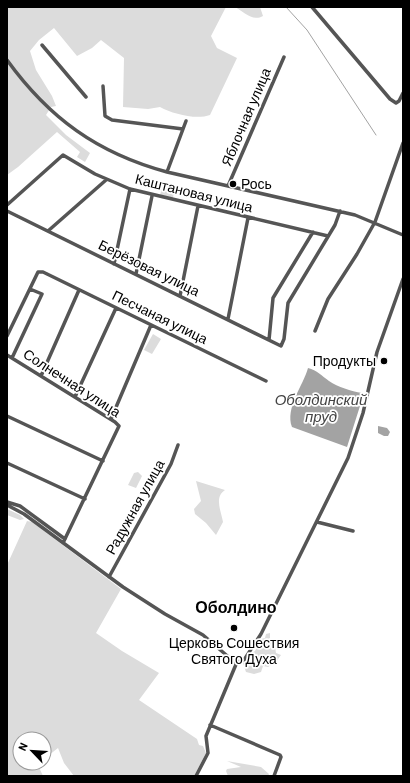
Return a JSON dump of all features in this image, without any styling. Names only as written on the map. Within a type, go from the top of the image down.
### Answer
[{"type":"street","points":[[312,7],[390,99],[396,103],[399,101],[403,93]]},
{"type":"street","points":[[42,45],[86,97]]},
{"type":"street","name":"Яблочная улица","points":[[228,186],[284,57]]},
{"type":"street","points":[[7,60],[26,85],[46,107],[105,150],[131,162],[167,172],[340,211],[375,222],[403,234]]},
{"type":"street","points":[[103,86],[105,116],[112,120],[182,129]]},
{"type":"street","points":[[167,172],[186,121]]},
{"type":"street","points":[[315,331],[328,299],[357,254],[375,222],[403,143]]},
{"type":"street","name":"Каштановая улица","points":[[7,205],[61,157],[65,156],[106,180],[130,190],[328,236]]},
{"type":"street","points":[[48,231],[106,180]]},
{"type":"street","points":[[114,264],[130,190]]},
{"type":"street","points":[[136,274],[152,196]]},
{"type":"street","points":[[180,296],[198,206]]},
{"type":"street","name":"Берёзовая улица","points":[[7,211],[281,346],[284,339],[287,304],[328,236]]},
{"type":"street","points":[[328,236],[336,224],[340,211]]},
{"type":"street","points":[[228,320],[248,218]]},
{"type":"street","points":[[269,340],[274,298],[313,232]]},
{"type":"street","name":"Песчаная улица","points":[[30,288],[38,272],[43,272],[266,381]]},
{"type":"street","points":[[7,504],[24,514],[109,577],[165,614],[204,635],[232,660],[237,662],[244,660],[261,634],[348,458],[363,413],[377,352],[403,281]]},
{"type":"street","points":[[7,336],[30,288],[42,294],[12,358]]},
{"type":"street","points":[[41,376],[79,290]]},
{"type":"street","points":[[75,397],[116,308]]},
{"type":"street","points":[[111,419],[151,325]]},
{"type":"street","name":"Солнечная улица","points":[[7,355],[111,419],[119,426],[103,461]]},
{"type":"street","points":[[7,416],[103,461],[63,543]]},
{"type":"street","name":"Радужная улица","points":[[109,577],[171,464],[178,445]]},
{"type":"street","points":[[7,463],[85,499]]},
{"type":"street","points":[[7,504],[20,506],[65,539]]},
{"type":"street","points":[[317,522],[353,532]]},
{"type":"street","points":[[196,776],[208,752],[205,739],[237,662]]},
{"type":"street","points":[[210,726],[280,755],[281,757],[274,776]]},
{"type":"shaded area","points":[[7,7],[226,7],[211,36],[217,48],[237,58],[210,115],[191,117],[171,112],[160,107],[148,109],[123,107],[124,58],[101,40],[92,48],[77,56],[54,28],[39,40],[30,51],[36,70],[52,96],[56,106],[51,107],[46,115],[66,135],[90,153],[85,162],[77,157],[80,152],[57,132],[7,175]]},
{"type":"shaded area","points":[[235,7],[260,7],[263,16],[259,18],[252,17]]},
{"type":"shaded area","points":[[162,188],[174,191],[173,198],[160,195]]},
{"type":"shaded area","points":[[153,334],[161,339],[152,354],[144,350]]},
{"type":"shaded area","points":[[138,472],[142,476],[136,488],[128,485],[134,473]]},
{"type":"shaded area","points":[[196,481],[225,490],[220,496],[219,500],[223,522],[216,535],[206,523],[195,514],[194,509],[201,501]]},
{"type":"shaded area","points":[[7,509],[20,515],[24,519],[20,520],[7,515]]},
{"type":"shaded area","points":[[27,521],[32,522],[121,589],[96,633],[122,651],[159,673],[139,700],[197,739],[199,745],[203,746],[206,753],[194,776],[74,776],[64,763],[58,748],[52,753],[52,731],[12,731],[12,771],[41,771],[43,776],[7,776],[7,565]]},
{"type":"shaded area","points":[[270,633],[270,638],[268,640],[275,647],[276,653],[281,655],[276,662],[268,667],[263,666],[261,672],[254,674],[246,672],[243,663],[249,655],[255,651],[261,639],[265,638],[266,634]]},
{"type":"shaded area","points":[[227,761],[261,767],[269,774],[268,776],[228,776],[226,771],[227,769],[241,767]]},
{"type":"water","name":"Оболдинский пруд","points":[[308,368],[317,372],[336,385],[362,393],[360,406],[347,447],[292,427],[290,420],[291,412]]},
{"type":"water","points":[[378,426],[387,428],[390,432],[388,436],[378,433]]},
{"type":"waterway","points":[[286,7],[307,30],[376,135]]},
{"type":"place","name":"Рось","points":[[233,184]]},
{"type":"place","name":"Продукты","points":[[384,361]]},
{"type":"place","name":"Церковь Сошествия Святого Духа","points":[[234,628]]},
{"type":"district","name":"Оболдино","points":[[236,607]]}]
